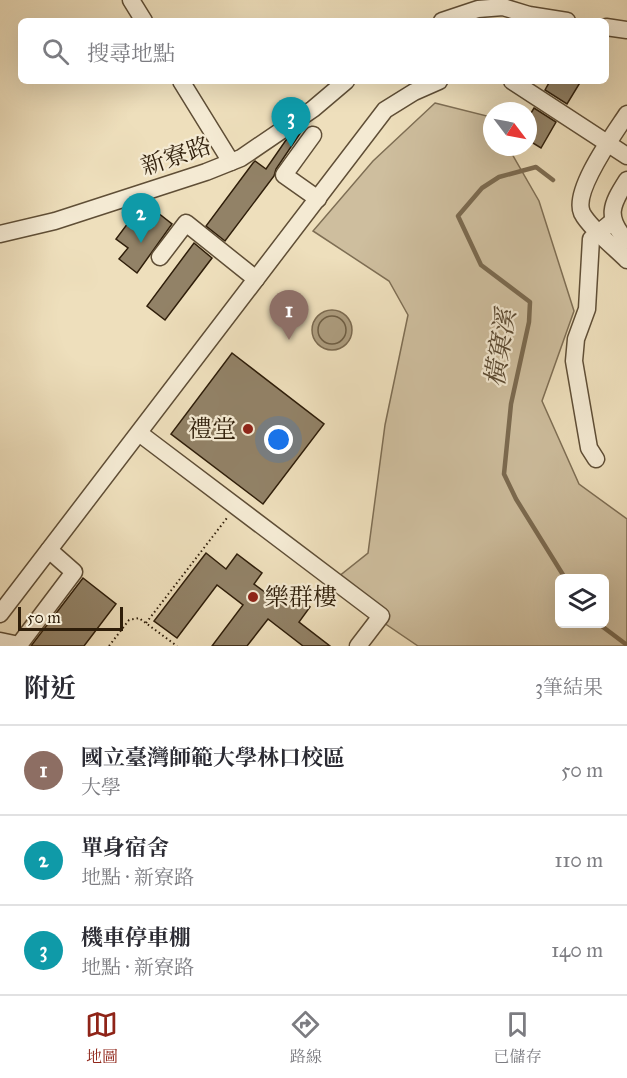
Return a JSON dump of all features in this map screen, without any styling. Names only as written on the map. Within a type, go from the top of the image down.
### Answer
[{"type":"street","points":[[131,0],[142,18]]},
{"type":"street","points":[[451,18],[501,4],[529,15],[548,18]]},
{"type":"street","points":[[609,27],[627,30]]},
{"type":"street","points":[[183,84],[231,162]]},
{"type":"street","name":"新寮路","points":[[0,234],[55,221],[242,158],[313,109],[342,84]]},
{"type":"street","points":[[0,614],[386,111],[414,92],[432,84]]},
{"type":"street","points":[[517,84],[627,156]]},
{"type":"street","points":[[627,114],[584,187],[580,201],[582,212],[627,260]]},
{"type":"street","points":[[313,135],[284,176],[318,199]]},
{"type":"street","points":[[627,180],[612,207],[613,221],[627,241]]},
{"type":"street","points":[[596,459],[589,448],[574,361],[576,339],[587,309],[591,239],[613,221]]},
{"type":"street","points":[[160,257],[186,223],[256,279]]},
{"type":"street","points":[[139,433],[381,616],[358,646]]},
{"type":"street","points":[[0,641],[19,645],[74,572],[49,550]]},
{"type":"path","points":[[146,623],[236,507]]},
{"type":"path","points":[[109,646],[129,620],[139,618],[177,646]]},
{"type":"shaded area","points":[[435,103],[483,115],[483,156],[513,156],[539,201],[574,311],[542,401],[579,484],[627,519],[627,646],[418,646],[328,585],[368,553],[385,425],[408,315],[389,281],[313,231],[373,161]]},
{"type":"water","points":[[332,310],[346,316],[352,330],[346,344],[332,350],[318,344],[312,330],[318,316]]},
{"type":"building","points":[[548,84],[579,84],[567,104],[545,90]]},
{"type":"building","points":[[537,110],[556,122],[541,148],[537,146]]},
{"type":"building","points":[[303,129],[276,169],[274,176],[225,241],[206,226],[255,161],[266,169],[286,140]]},
{"type":"building","points":[[153,209],[172,224],[137,273],[119,259],[128,248],[116,239],[134,215],[143,222]]},
{"type":"building","points":[[194,243],[212,258],[165,320],[147,306]]},
{"type":"building","name":"禮堂","points":[[232,353],[324,424],[263,504],[171,434]]},
{"type":"building","name":"樂群樓","points":[[206,553],[226,569],[237,554],[262,573],[254,584],[281,604],[290,591],[310,607],[299,622],[330,646],[303,646],[268,619],[247,646],[212,646],[243,605],[217,585],[177,638],[154,621]]},
{"type":"building","points":[[83,578],[116,604],[84,646],[31,646]]},
{"type":"waterway","name":"橫窠溪","points":[[553,180],[536,167],[499,177],[482,188],[458,216],[481,265],[530,302],[529,322],[511,404],[504,474],[516,499],[563,574]]},
{"type":"waterway","name":"橫窠溪","points":[[604,628],[627,645]]},
{"type":"place","name":"機車停車棚","points":[[291,147]]},
{"type":"place","name":"單身宿舍","points":[[141,243]]},
{"type":"place","name":"國立臺灣師範大學林口校區","points":[[289,340]]},
{"type":"place","name":"禮堂","points":[[248,429]]},
{"type":"place","name":"樂群樓","points":[[253,597]]}]
